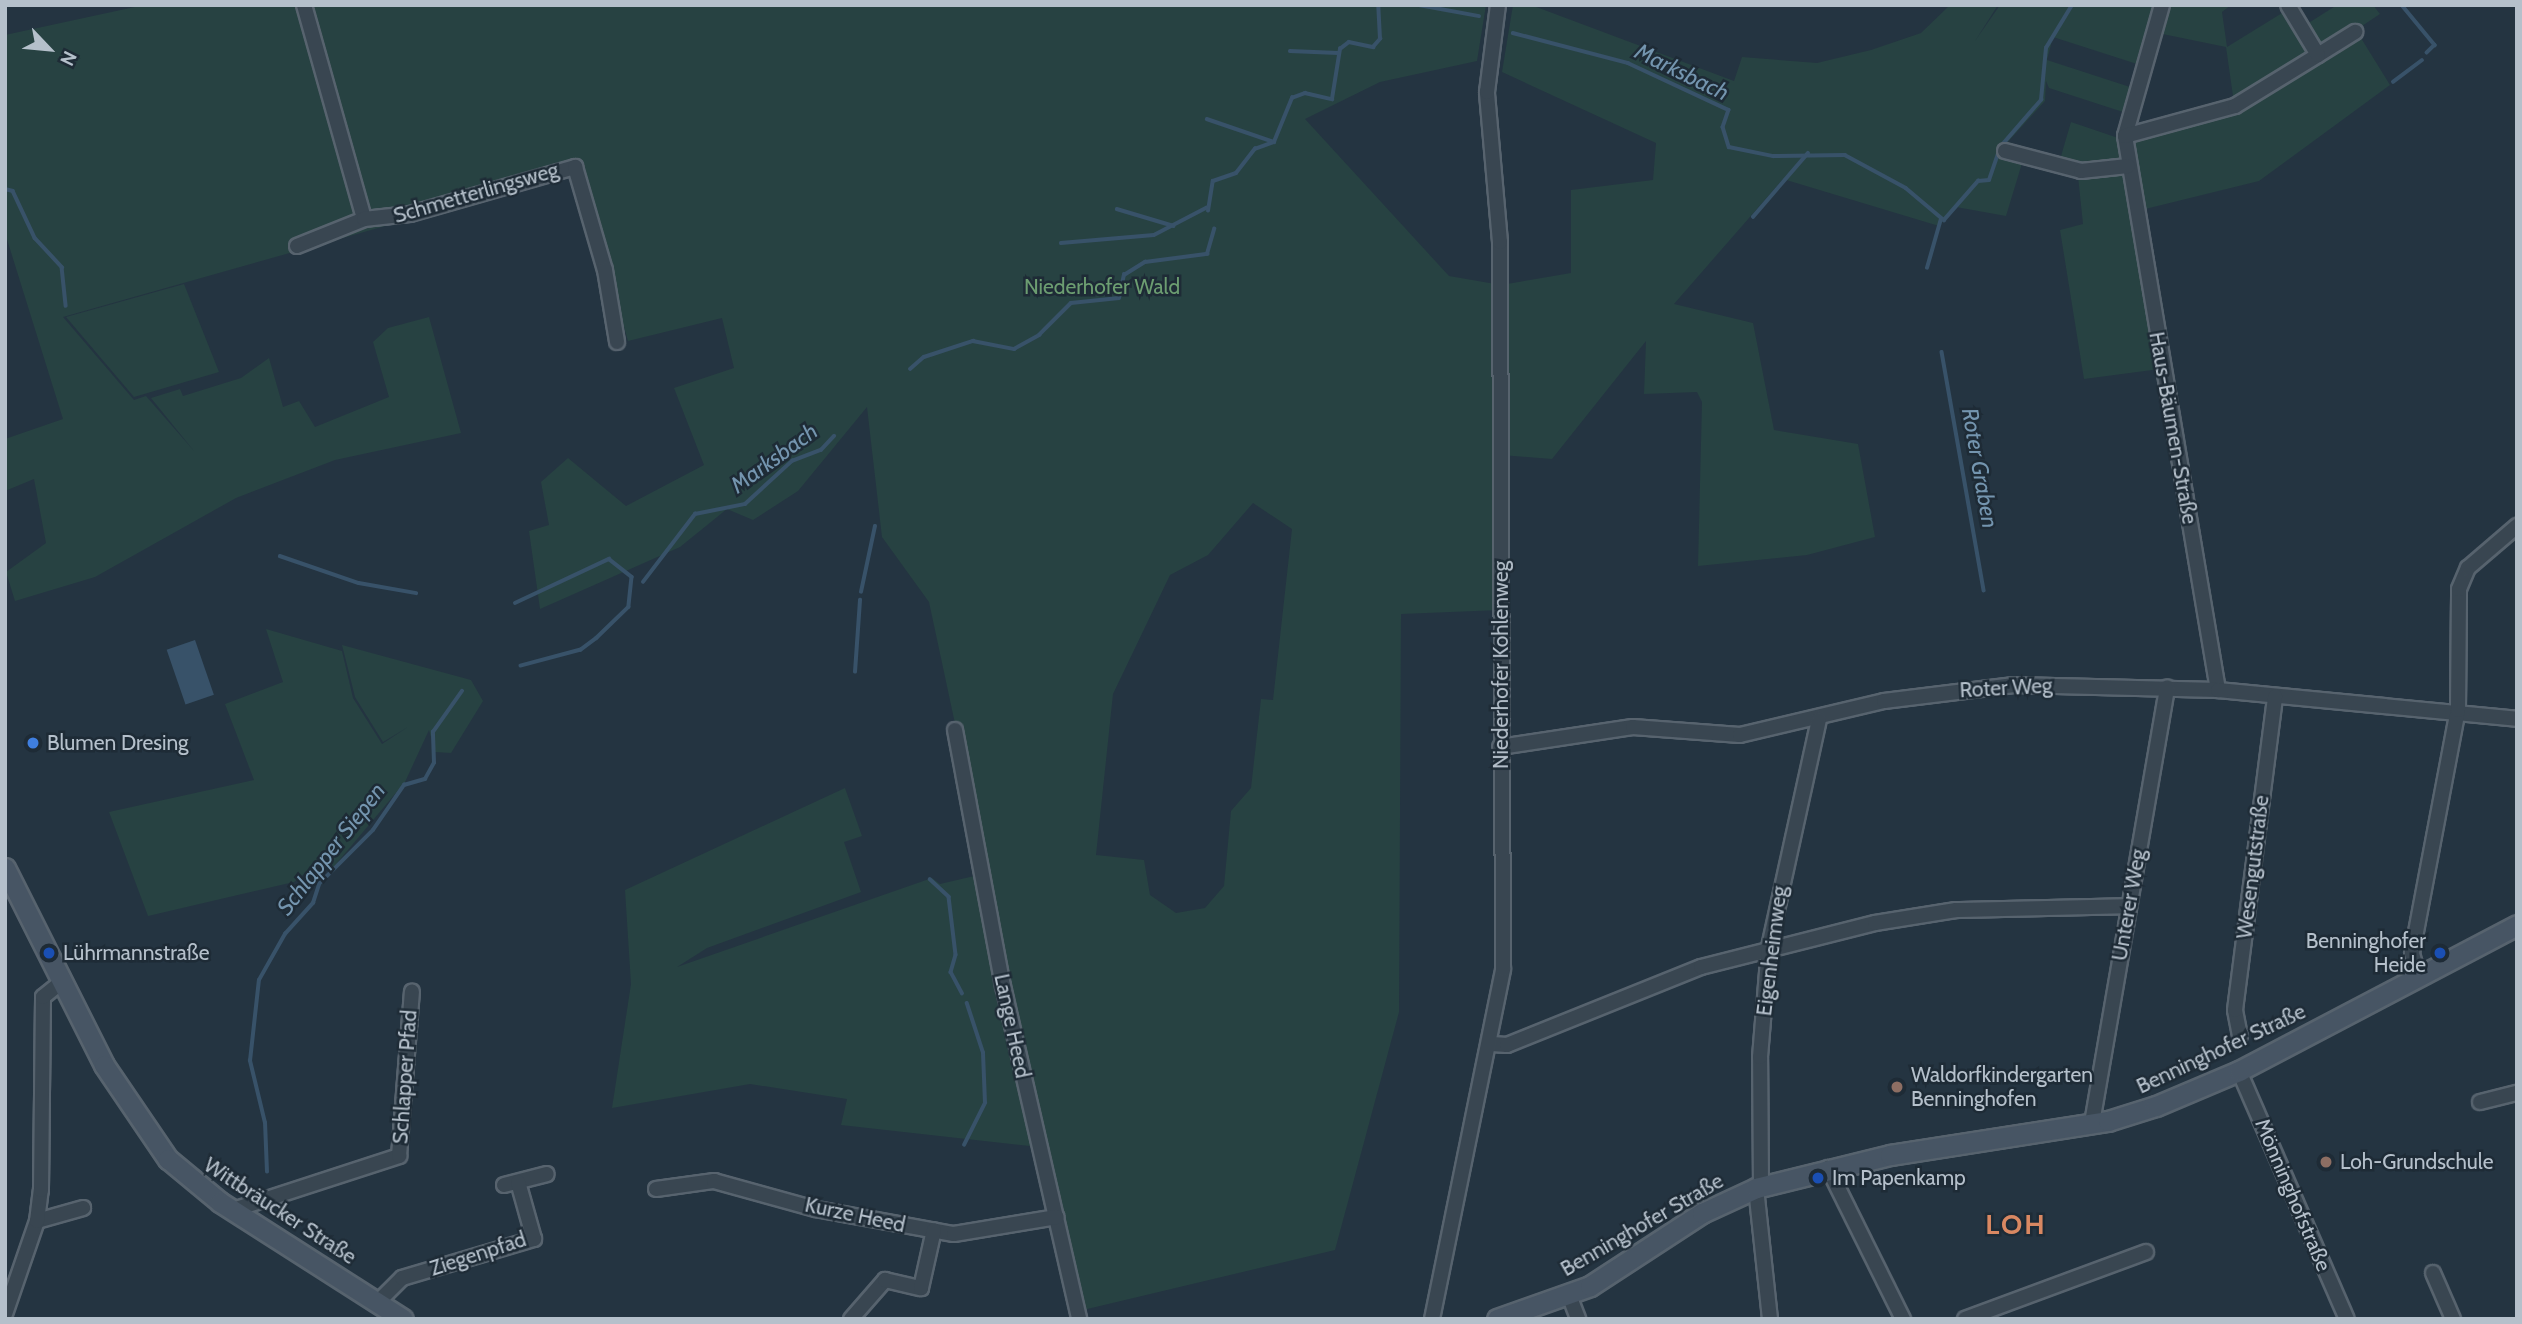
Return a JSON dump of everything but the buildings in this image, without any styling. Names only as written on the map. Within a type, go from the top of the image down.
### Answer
[{"type":"main road","name":"Wittbräucker Straße","points":[[5,868],[144,1129],[178,1169],[233,1210],[403,1319]]},
{"type":"main road","name":"Benninghofer Straße","points":[[1497,1319],[1569,1295],[1702,1213],[1758,1187],[1828,1168],[2092,1123],[2156,1106],[2239,1071],[2517,925]]},
{"type":"street","name":"Schmetterlingsweg","points":[[304,5],[364,219]]},
{"type":"street","name":"Niederhofer Kohlenweg","points":[[1432,1319],[1492,1044],[1503,970],[1500,747],[1501,274],[1486,92],[1498,5]]},
{"type":"street","name":"Haus-Bäumen-Straße","points":[[2162,5],[2125,136],[2218,690]]},
{"type":"street","points":[[2288,5],[2318,55]]},
{"type":"street","points":[[2125,136],[2235,106],[2355,32]]},
{"type":"street","points":[[2005,151],[2081,171],[2128,166]]},
{"type":"street","name":"Schmetterlingsweg","points":[[297,246],[364,219],[410,214],[575,167],[606,270],[617,342]]},
{"type":"street","points":[[2419,978],[2412,953],[2458,710],[2459,589],[2468,568],[2517,526]]},
{"type":"street","name":"Roter Weg","points":[[1500,747],[1633,727],[1740,735],[1944,691],[2167,687],[2458,710],[2517,719]]},
{"type":"street","name":"Unterer Weg","points":[[2092,1123],[2167,687]]},
{"type":"street","name":"Wesengutstraße","points":[[2240,1037],[2235,1010],[2275,696]]},
{"type":"street","name":"Eigenheimweg","points":[[1758,1187],[1760,1057],[1769,947],[1819,719]]},
{"type":"street","name":"Lange Heed","points":[[955,730],[1003,986],[1079,1319]]},
{"type":"street","points":[[1492,1044],[1507,1045],[1633,991],[1769,947],[1956,910],[2128,906]]},
{"type":"street","points":[[6,1309],[37,1222],[47,1068],[43,997],[63,981]]},
{"type":"street","name":"Schlapper Pfad","points":[[233,1210],[399,1156],[412,992]]},
{"type":"street","name":"Mönninghofstraße","points":[[2239,1071],[2347,1319]]},
{"type":"street","points":[[2480,1102],[2517,1093]]},
{"type":"street","points":[[1828,1168],[1903,1319]]},
{"type":"street","name":"Ziegenpfad","points":[[378,1303],[402,1278],[534,1238],[511,1184],[547,1174]]},
{"type":"street","name":"Kurze Heed","points":[[656,1189],[714,1181],[934,1230],[993,1231],[1057,1217]]},
{"type":"street","points":[[1758,1187],[1770,1319]]},
{"type":"street","points":[[37,1222],[83,1208]]},
{"type":"street","points":[[851,1319],[885,1280],[921,1288],[934,1230]]},
{"type":"street","points":[[1965,1319],[2146,1252]]},
{"type":"street","points":[[2433,1273],[2453,1319]]},
{"type":"street","points":[[1569,1295],[1578,1319]]},
{"type":"green space","name":"Niederhofer Wald","points":[[144,5],[1486,5],[1477,61],[1380,82],[1305,119],[1449,276],[1501,285],[1571,273],[1571,190],[1653,180],[1656,143],[1502,72],[1513,5],[1531,5],[1734,81],[1742,57],[1817,63],[1871,50],[1921,33],[1950,5],[1998,5],[1975,41],[2000,5],[2072,5],[2058,31],[2074,5],[2231,5],[2222,12],[2227,47],[2287,10],[2299,29],[2337,5],[2373,5],[2380,14],[2356,30],[2390,85],[2259,181],[2129,213],[2160,369],[2084,379],[2060,230],[2083,224],[2078,176],[2059,163],[2071,122],[2133,143],[2140,135],[2234,103],[2226,47],[2148,31],[2137,64],[2053,37],[2047,60],[2130,87],[2123,112],[2049,88],[2046,81],[2045,101],[2005,145],[2023,160],[2006,216],[1956,207],[1939,226],[1783,179],[1674,304],[1753,323],[1774,430],[1858,444],[1875,537],[1807,555],[1698,566],[1702,402],[1697,392],[1644,394],[1646,341],[1552,459],[1501,455],[1500,610],[1401,614],[1399,1012],[1335,1250],[1083,1310],[1048,1148],[841,1125],[847,1099],[750,1084],[612,1108],[631,984],[625,890],[845,788],[862,836],[844,842],[861,892],[707,948],[677,967],[932,878],[940,884],[987,873],[929,602],[882,537],[867,407],[798,491],[753,520],[727,509],[680,547],[540,609],[529,531],[549,525],[541,482],[568,458],[626,506],[704,465],[674,388],[734,368],[722,318],[628,341],[580,171],[63,317],[134,400],[146,396],[194,451],[151,398],[180,389],[183,396],[241,378],[269,358],[283,407],[299,401],[315,427],[389,397],[373,342],[388,328],[429,317],[461,433],[335,460],[236,498],[95,577],[15,601],[6,572],[46,543],[34,479],[5,491],[5,439],[63,419],[5,233],[5,35]],"holes":[[[1253,503],[1292,529],[1273,700],[1261,699],[1251,788],[1231,811],[1224,886],[1205,908],[1176,913],[1150,895],[1144,860],[1096,855],[1113,694],[1170,575],[1208,555]]]},
{"type":"green space","points":[[184,284],[219,372],[134,397],[66,317]]},
{"type":"green space","points":[[266,629],[342,651],[353,698],[382,744],[408,727],[383,742],[355,697],[342,645],[471,680],[483,701],[451,753],[435,752],[429,730],[405,782],[331,870],[323,859],[294,882],[148,916],[109,812],[254,780],[225,704],[283,682]]},
{"type":"water","points":[[195,640],[214,695],[186,705],[167,650]]},
{"type":"waterway","name":"Marksbach","points":[[1208,211],[1213,181],[1236,173],[1255,149],[1274,142],[1292,98],[1305,93],[1332,99],[1340,49],[1349,42],[1373,47],[1380,39],[1378,5]]},
{"type":"waterway","name":"Marksbach","points":[[1419,5],[1479,16]]},
{"type":"waterway","name":"Marksbach","points":[[2002,145],[2041,100],[2046,48],[2072,5]]},
{"type":"waterway","points":[[2402,5],[2435,45],[2427,53]]},
{"type":"waterway","name":"Marksbach","points":[[1513,33],[1628,63],[1729,110],[1723,127],[1729,147],[1773,156],[1845,155],[1906,188],[1944,220],[1978,181],[1989,180],[1998,154]]},
{"type":"waterway","points":[[1290,51],[1338,53]]},
{"type":"waterway","points":[[2393,82],[2422,60]]},
{"type":"waterway","points":[[1207,119],[1274,142]]},
{"type":"waterway","points":[[1753,217],[1808,153]]},
{"type":"waterway","name":"Marksbach","points":[[5,189],[13,191],[35,238],[62,267],[66,306]]},
{"type":"waterway","points":[[1061,243],[1154,235],[1206,208]]},
{"type":"waterway","points":[[1117,209],[1174,226]]},
{"type":"waterway","name":"Roter Graben","points":[[1927,268],[1941,219]]},
{"type":"waterway","name":"Marksbach","points":[[910,369],[924,357],[973,341],[1014,349],[1039,335],[1071,303],[1119,298],[1124,275],[1145,262],[1207,254],[1214,229]]},
{"type":"waterway","name":"Roter Graben","points":[[1942,352],[1984,590]]},
{"type":"waterway","name":"Marksbach","points":[[643,582],[695,514],[745,504],[792,461],[821,450],[834,436]]},
{"type":"waterway","name":"Lange Heed","points":[[861,592],[875,526]]},
{"type":"waterway","name":"Marksbach","points":[[280,556],[359,583],[416,593]]},
{"type":"waterway","name":"Schlapper Siepen","points":[[515,603],[609,559],[632,577],[629,607],[597,638],[581,650],[521,666]]},
{"type":"waterway","name":"Lange Heed","points":[[855,672],[860,600]]},
{"type":"waterway","name":"Schlapper Siepen","points":[[267,1172],[265,1123],[250,1061],[259,980],[285,934],[313,903],[319,884],[373,830],[404,785],[425,779],[434,763],[433,732],[462,691]]},
{"type":"waterway","name":"Lange Heed","points":[[930,879],[949,897],[956,955],[951,972],[962,993]]},
{"type":"waterway","name":"Lange Heed","points":[[964,1145],[985,1103],[983,1053],[967,1004]]},
{"type":"place","name":"Blumen Dresing","points":[[33,743]]},
{"type":"place","name":"Lührmannstraße","points":[[49,953]]},
{"type":"place","name":"Benninghofer Heide","points":[[2440,953]]},
{"type":"place","name":"Waldorfkindergarten Benninghofen","points":[[1897,1087]]},
{"type":"place","name":"Loh-Grundschule","points":[[2326,1162]]},
{"type":"place","name":"Im Papenkamp","points":[[1818,1178]]},
{"type":"district","name":"LOH","points":[[2016,1224]]}]
